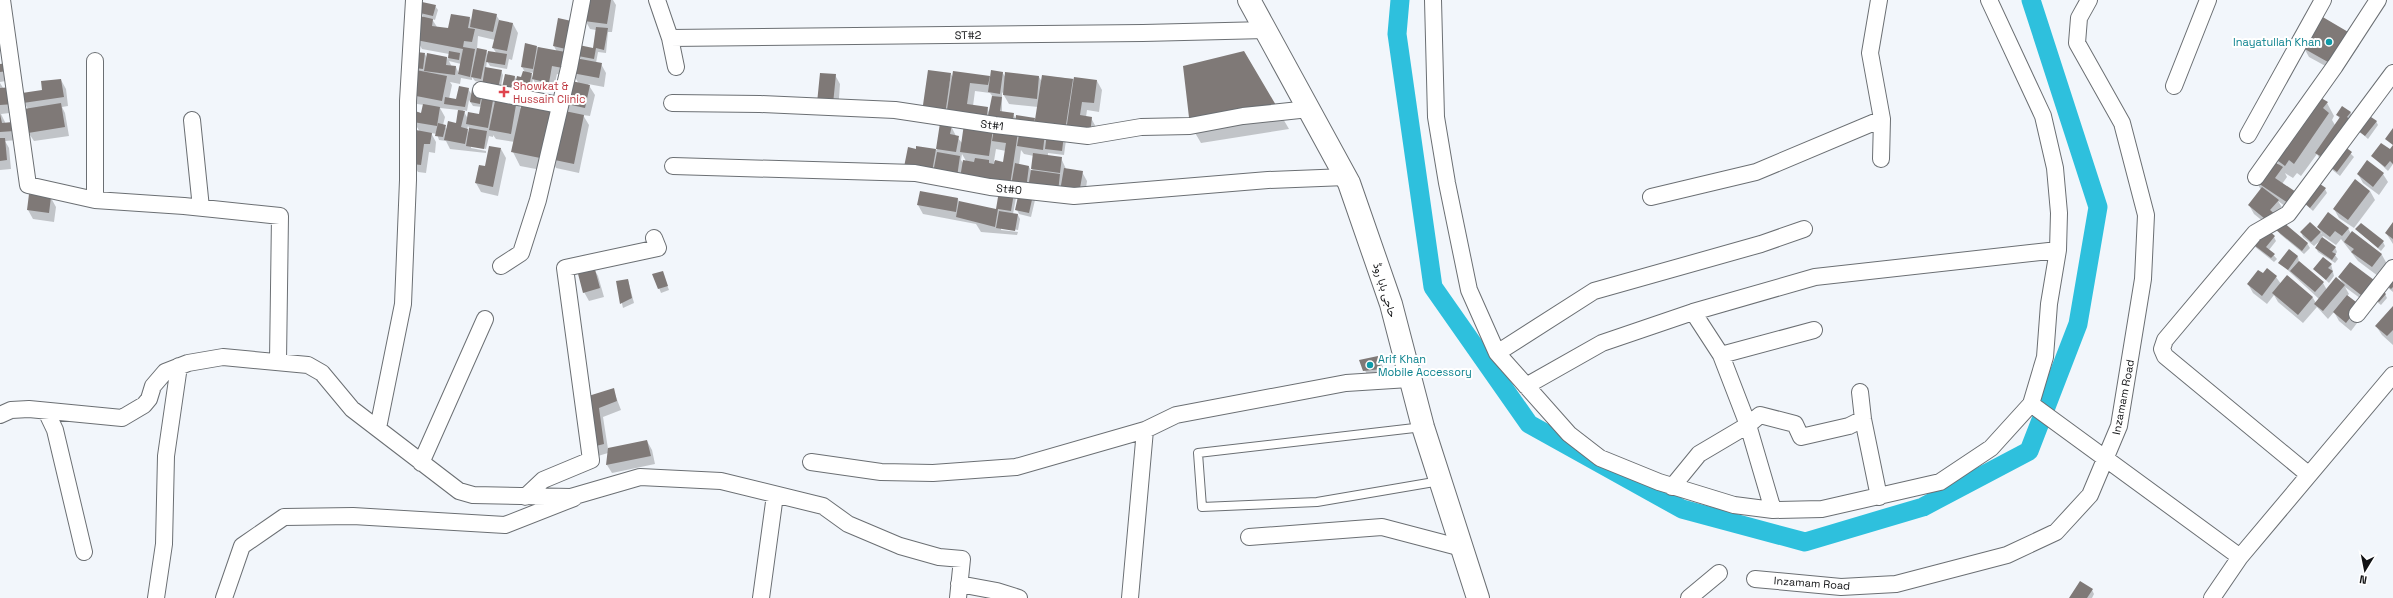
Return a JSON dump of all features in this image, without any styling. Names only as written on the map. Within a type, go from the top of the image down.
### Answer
[{"type":"main road","name":"حاجی بابا روڈ","points":[[1249,0],[1346,177],[1390,304],[1422,428],[1441,480],[1478,598]]},
{"type":"street","points":[[2,0],[28,185],[95,200],[280,216],[278,362]]},
{"type":"street","points":[[378,428],[403,304],[408,180],[408,101],[414,0]]},
{"type":"street","points":[[501,266],[521,253],[538,200],[559,105],[569,68],[582,0]]},
{"type":"street","points":[[657,0],[670,38],[676,67]]},
{"type":"street","points":[[1433,0],[1436,117],[1447,183],[1469,290],[1497,353],[1569,434],[1600,458],[1672,487],[1734,505],[1773,510],[1822,509],[1940,482],[1991,448],[2031,404],[2045,357],[2049,304],[2058,250],[2058,213],[2055,168],[2043,116],[1989,0]]},
{"type":"street","points":[[1879,0],[1870,53],[1882,119],[1881,159]]},
{"type":"street","name":"Inzamam Road","points":[[1756,579],[1841,587],[1896,584],[2007,555],[2056,532],[2090,495],[2106,461],[2119,426],[2144,279],[2146,214],[2122,123],[2078,43],[2079,18],[2089,0]]},
{"type":"street","points":[[2174,86],[2208,0]]},
{"type":"street","points":[[2248,135],[2323,0]]},
{"type":"street","points":[[2256,177],[2335,66],[2378,0]]},
{"type":"street","name":"ST#2","points":[[670,38],[1142,33],[1266,30]]},
{"type":"street","points":[[95,60],[95,200]]},
{"type":"street","points":[[2309,475],[2165,356],[2162,349],[2164,340],[2255,233],[2288,214],[2393,73]]},
{"type":"street","points":[[481,90],[559,105]]},
{"type":"street","name":"St#1","points":[[672,103],[760,104],[895,110],[995,125],[1088,136],[1141,127],[1190,126],[1230,118],[1309,109]]},
{"type":"street","points":[[1652,197],[1756,172],[1882,119]]},
{"type":"street","points":[[192,120],[201,208]]},
{"type":"street","name":"St#0","points":[[673,166],[915,173],[990,187],[1074,196],[1268,180],[1346,177]]},
{"type":"street","points":[[1497,353],[1594,290],[1761,244],[1804,229]]},
{"type":"street","points":[[525,497],[543,480],[591,460],[565,268],[658,248],[654,238]]},
{"type":"street","points":[[1526,386],[1602,343],[1693,312],[1815,277],[2058,250]]},
{"type":"street","points":[[2357,314],[2393,268]]},
{"type":"street","points":[[1693,312],[1722,355],[1748,425],[1773,510]]},
{"type":"street","points":[[421,463],[485,319]]},
{"type":"street","points":[[1722,355],[1814,330]]},
{"type":"street","points":[[0,415],[11,410],[46,411],[122,418],[144,405],[149,399],[153,386],[166,372],[179,366],[223,357],[308,365],[322,373],[352,409],[459,491],[473,495],[525,497],[583,495]]},
{"type":"street","points":[[156,598],[164,544],[166,456],[179,366]]},
{"type":"street","points":[[2212,598],[2240,556],[2393,375]]},
{"type":"street","points":[[811,462],[881,472],[933,473],[1016,466],[1145,430],[1176,415],[1346,383],[1409,378]]},
{"type":"street","points":[[1860,392],[1863,419],[1879,497]]},
{"type":"street","points":[[2031,404],[2106,461],[2240,556]]},
{"type":"street","points":[[46,411],[55,430],[84,552]]},
{"type":"street","points":[[1672,487],[1699,454],[1748,425],[1760,415],[1795,424],[1802,437],[1849,426],[1863,419]]},
{"type":"street","points":[[1130,598],[1145,430]]},
{"type":"street","points":[[224,598],[242,546],[284,517],[353,516],[505,525],[583,495],[640,477],[721,481],[823,506],[848,524],[900,546],[939,557],[962,559],[959,591],[997,591],[1019,598]]},
{"type":"street","points":[[761,598],[775,495]]},
{"type":"street","points":[[1249,537],[1382,527],[1462,548]]},
{"type":"street","points":[[1689,598],[1719,573]]},
{"type":"lane","points":[[1422,428],[1198,453],[1202,507],[1317,502],[1441,480]]},
{"type":"building","points":[[587,0],[611,0],[607,24],[584,21]]},
{"type":"building","points":[[422,2],[436,5],[433,16],[420,13]]},
{"type":"building","points":[[473,9],[497,14],[493,32],[470,27]]},
{"type":"building","points":[[451,14],[470,17],[468,28],[475,29],[472,42],[464,41],[463,47],[475,49],[470,77],[458,74],[463,49],[416,40],[420,16],[433,19],[432,26],[448,28]]},
{"type":"building","name":"Inayatullah Khan","points":[[2321,16],[2355,36],[2335,66],[2303,48]]},
{"type":"building","points":[[558,18],[576,22],[570,50],[553,46]]},
{"type":"building","points":[[499,20],[513,23],[507,51],[492,48]]},
{"type":"building","points":[[596,27],[608,28],[604,50],[596,48],[594,59],[578,56],[579,45],[593,48]]},
{"type":"building","points":[[525,43],[537,46],[533,69],[521,67]]},
{"type":"building","points":[[538,47],[571,53],[568,69],[552,66],[549,83],[532,79]]},
{"type":"building","points":[[477,48],[487,50],[481,79],[471,77]]},
{"type":"building","points":[[449,51],[460,53],[459,60],[448,58]]},
{"type":"building","points":[[488,51],[507,54],[505,65],[486,62]]},
{"type":"building","points":[[1244,51],[1280,112],[1190,126],[1183,66]]},
{"type":"building","points":[[417,52],[425,53],[423,69],[415,68]]},
{"type":"building","points":[[427,53],[447,57],[446,65],[456,66],[455,75],[424,71]]},
{"type":"building","points":[[575,58],[602,63],[599,78],[572,73]]},
{"type":"building","points":[[7,63],[8,71],[0,72],[0,64]]},
{"type":"building","points":[[485,67],[502,70],[498,89],[482,86]]},
{"type":"building","points":[[416,70],[447,76],[442,101],[411,95]]},
{"type":"building","points":[[928,70],[951,73],[945,115],[922,112]]},
{"type":"building","points":[[991,70],[1003,72],[1000,94],[988,92]]},
{"type":"building","points":[[523,71],[532,73],[528,90],[514,88],[517,76],[521,77]]},
{"type":"building","points":[[953,71],[990,76],[988,85],[970,83],[967,104],[988,107],[986,121],[946,116]]},
{"type":"building","points":[[1005,72],[1039,76],[1037,99],[1003,95]]},
{"type":"building","points":[[820,73],[836,74],[833,104],[817,103]]},
{"type":"building","points":[[505,74],[515,76],[512,94],[501,92]]},
{"type":"building","points":[[1042,75],[1073,79],[1065,131],[1034,126]]},
{"type":"building","points":[[1074,77],[1097,80],[1094,103],[1082,102],[1080,115],[1092,117],[1090,134],[1066,131]]},
{"type":"building","points":[[61,79],[64,97],[23,103],[22,93],[42,90],[41,81]]},
{"type":"building","points":[[567,80],[590,85],[585,108],[562,103]]},
{"type":"building","points":[[459,86],[469,88],[465,107],[444,104],[445,97],[456,99]]},
{"type":"building","points":[[12,87],[14,104],[0,105],[0,88]]},
{"type":"building","points":[[472,89],[482,91],[480,104],[470,102]]},
{"type":"building","points":[[483,93],[494,95],[488,128],[466,124],[468,112],[479,114]]},
{"type":"building","points":[[2316,95],[2328,102],[2323,108],[2329,113],[2294,164],[2289,160],[2285,166],[2273,157]]},
{"type":"building","points":[[496,96],[517,99],[511,134],[489,130]]},
{"type":"building","points":[[992,96],[1002,97],[1000,111],[1014,113],[1012,125],[987,121]]},
{"type":"building","points":[[522,102],[555,109],[545,159],[511,152]]},
{"type":"building","points":[[61,103],[65,127],[28,133],[24,109]]},
{"type":"building","points":[[423,104],[440,107],[437,126],[413,122],[415,111],[421,113]]},
{"type":"building","points":[[2342,106],[2351,112],[2347,117],[2353,122],[2327,160],[2315,153],[2340,117],[2336,115]]},
{"type":"building","points":[[458,110],[465,111],[461,127],[468,129],[465,144],[444,140],[448,121],[456,123]]},
{"type":"building","points":[[560,110],[584,115],[574,164],[550,159]]},
{"type":"building","points":[[0,114],[2,123],[13,122],[14,131],[0,132]]},
{"type":"building","points":[[1016,115],[1035,118],[1033,127],[1015,124]]},
{"type":"building","points":[[2368,115],[2377,121],[2365,136],[2357,130]]},
{"type":"building","points":[[438,123],[446,125],[443,137],[435,136]]},
{"type":"building","points":[[940,123],[952,125],[950,134],[959,136],[956,152],[936,149]]},
{"type":"building","points":[[964,124],[993,129],[989,156],[960,152]]},
{"type":"building","points":[[469,128],[487,131],[484,149],[466,146]]},
{"type":"building","points":[[2393,128],[2393,145],[2385,139]]},
{"type":"building","points":[[994,129],[1018,132],[1010,185],[960,178],[963,160],[974,162],[975,158],[989,160],[989,163],[994,164],[995,160],[1003,162],[1006,143],[992,141]]},
{"type":"building","points":[[1020,129],[1045,133],[1043,150],[1017,146]]},
{"type":"building","points":[[416,130],[432,133],[430,144],[424,144],[421,165],[412,164]]},
{"type":"building","points":[[1047,133],[1064,135],[1062,151],[1045,149]]},
{"type":"building","points":[[0,138],[5,138],[7,160],[0,161]]},
{"type":"building","points":[[2381,143],[2390,149],[2393,145],[2393,164],[2390,161],[2385,167],[2371,156]]},
{"type":"building","points":[[489,146],[501,148],[493,187],[475,183],[479,165],[485,166]]},
{"type":"building","points":[[916,146],[936,149],[932,172],[904,167],[908,147],[916,149]]},
{"type":"building","points":[[2344,146],[2352,152],[2337,172],[2329,166]]},
{"type":"building","points":[[937,152],[960,156],[957,177],[933,173]]},
{"type":"building","points":[[1033,153],[1062,157],[1060,173],[1031,169]]},
{"type":"building","points":[[2270,159],[2283,167],[2275,178],[2299,194],[2291,205],[2255,181]]},
{"type":"building","points":[[2367,160],[2384,173],[2373,187],[2357,174]]},
{"type":"building","points":[[1015,163],[1029,166],[1026,189],[1011,186]]},
{"type":"building","points":[[1064,168],[1083,171],[1079,194],[1060,191]]},
{"type":"building","points":[[1031,170],[1060,174],[1058,192],[1028,188]]},
{"type":"building","points":[[2355,179],[2370,191],[2348,220],[2333,209]]},
{"type":"building","points":[[2317,182],[2326,188],[2310,208],[2302,201]]},
{"type":"building","points":[[2262,187],[2279,200],[2270,210],[2276,215],[2270,223],[2248,205]]},
{"type":"building","points":[[920,191],[958,198],[956,212],[917,205]]},
{"type":"building","points":[[999,191],[1014,193],[1011,211],[998,209],[995,227],[956,217],[959,201],[996,209]]},
{"type":"building","points":[[1019,192],[1033,195],[1029,213],[1015,210]]},
{"type":"building","points":[[29,194],[51,197],[49,213],[27,210]]},
{"type":"building","points":[[999,211],[1018,214],[1015,231],[996,228]]},
{"type":"building","points":[[2328,212],[2349,228],[2342,236],[2335,231],[2330,237],[2317,227]]},
{"type":"building","points":[[2283,222],[2308,243],[2302,251],[2276,230]]},
{"type":"building","points":[[2310,222],[2321,232],[2311,242],[2300,232]]},
{"type":"building","points":[[2393,222],[2393,239],[2385,233]]},
{"type":"building","points":[[2361,223],[2384,241],[2378,248],[2355,229]]},
{"type":"building","points":[[2268,230],[2275,236],[2266,247],[2275,254],[2271,258],[2250,242]]},
{"type":"building","points":[[2352,231],[2382,254],[2372,267],[2351,252],[2354,249],[2344,242]]},
{"type":"building","points":[[2322,237],[2336,247],[2332,252],[2336,254],[2332,260],[2315,248]]},
{"type":"building","points":[[2289,249],[2298,256],[2288,270],[2278,263]]},
{"type":"building","points":[[2323,257],[2332,264],[2328,268],[2333,271],[2326,280],[2313,269]]},
{"type":"building","points":[[2299,261],[2324,282],[2315,292],[2290,271]]},
{"type":"building","points":[[2350,262],[2378,283],[2366,299],[2338,277]]},
{"type":"building","points":[[594,266],[600,288],[583,293],[577,270]]},
{"type":"building","points":[[2267,268],[2277,276],[2262,296],[2247,284],[2258,270],[2263,273]]},
{"type":"building","points":[[2393,270],[2393,287],[2391,289],[2383,282]]},
{"type":"building","points":[[663,271],[668,286],[658,289],[652,274]]},
{"type":"building","points":[[2287,275],[2313,297],[2298,315],[2272,293]]},
{"type":"building","points":[[2336,277],[2345,285],[2323,311],[2314,304]]},
{"type":"building","points":[[628,279],[632,298],[620,304],[616,281]]},
{"type":"building","points":[[2381,289],[2386,294],[2379,302],[2374,298]]},
{"type":"building","points":[[2347,295],[2360,305],[2346,323],[2333,312]]},
{"type":"building","points":[[2393,306],[2393,330],[2387,336],[2375,326]]},
{"type":"building","name":"Arif Khan Mobile Accessory","points":[[1378,356],[1381,369],[1363,371],[1359,360]]},
{"type":"building","points":[[614,388],[617,401],[599,408],[604,444],[592,447],[582,398]]},
{"type":"building","points":[[647,440],[651,456],[606,465],[608,448]]},
{"type":"building","points":[[2080,581],[2093,589],[2087,598],[2069,598]]},
{"type":"waterway","points":[[1400,0],[1397,34],[1433,287],[1529,424],[1682,509],[1805,542],[1923,507],[2029,451],[2078,324],[2098,207],[2031,0]]},
{"type":"place","name":"Inayatullah Khan","points":[[2329,42]]},
{"type":"place","name":"Showkat & Hussain Clinic","points":[[504,92]]},
{"type":"place","name":"Arif Khan Mobile Accessory","points":[[1370,365]]}]
